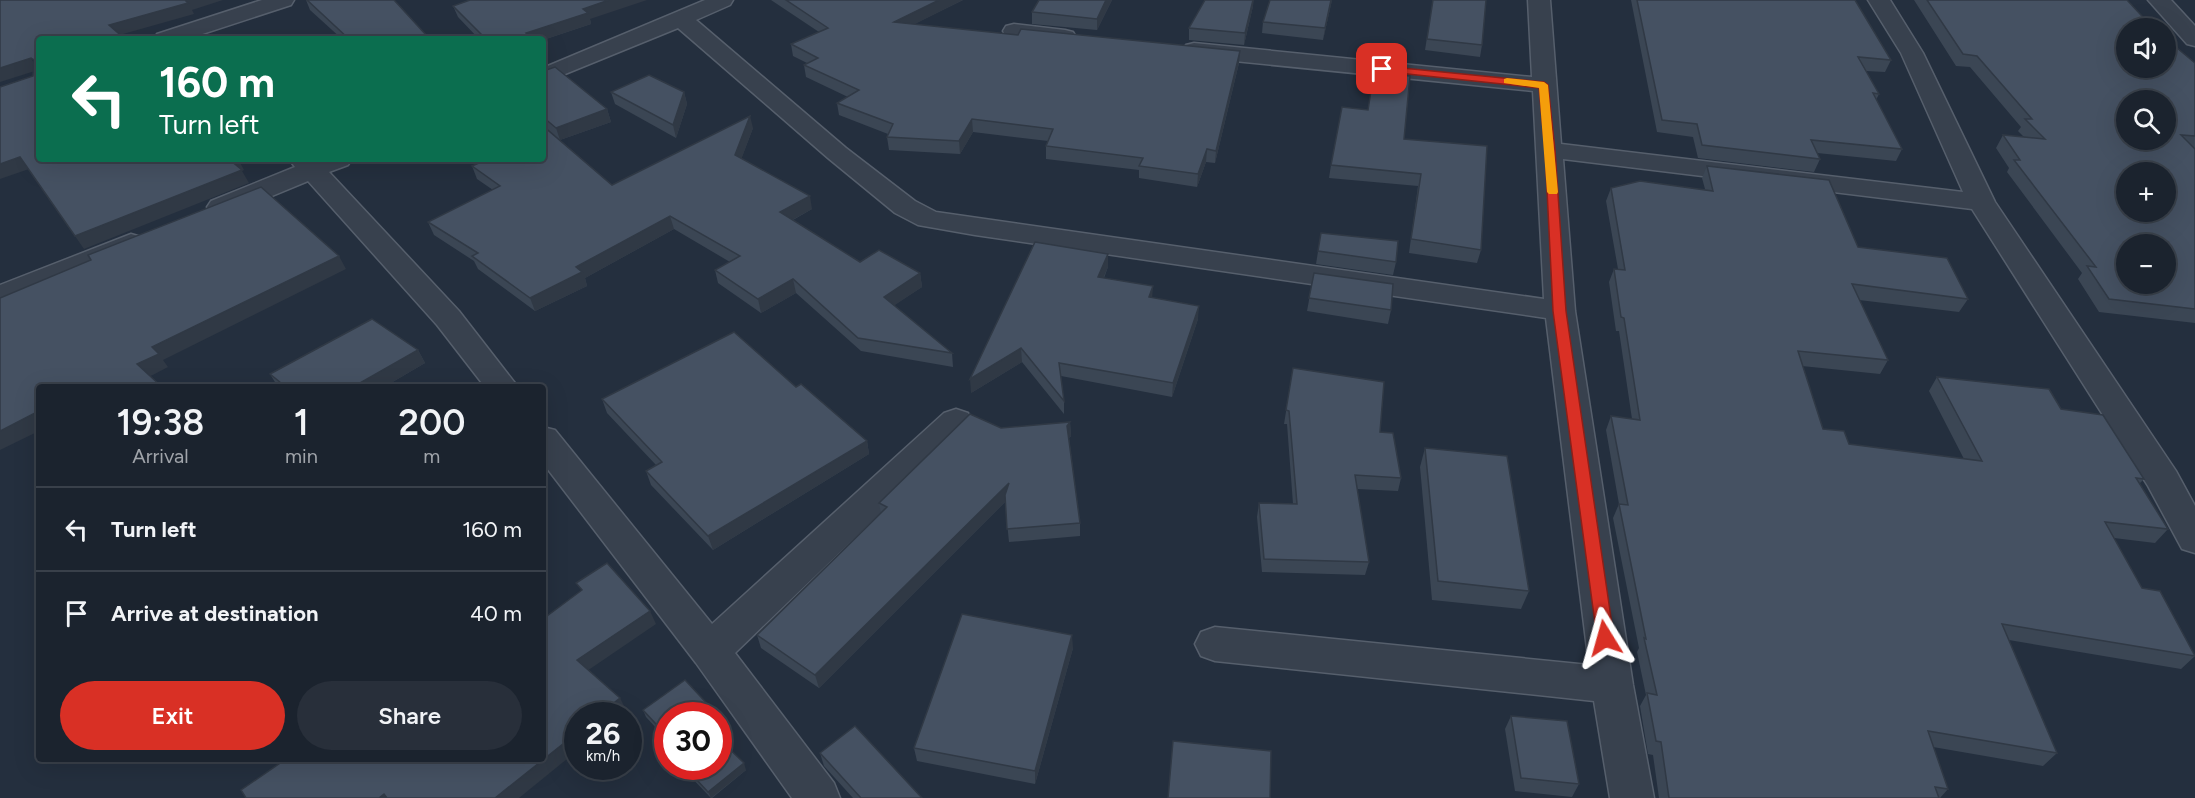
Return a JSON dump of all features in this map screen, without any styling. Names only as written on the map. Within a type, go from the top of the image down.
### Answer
[{"type":"street","points":[[176,36],[284,0]]},
{"type":"street","points":[[546,75],[722,0]]},
{"type":"street","points":[[1539,0],[1560,311],[1612,685],[1632,798]]},
{"type":"street","points":[[1879,0],[1912,53],[1981,202],[2163,480],[2195,539]]},
{"type":"street","points":[[2159,0],[2195,39]]},
{"type":"street","points":[[681,19],[837,153],[905,207],[928,219],[1560,311]]},
{"type":"street","points":[[1014,31],[1084,38]]},
{"type":"street","points":[[1167,47],[1544,85]]},
{"type":"street","points":[[1550,150],[1981,202]]},
{"type":"street","points":[[194,218],[318,162],[448,318],[500,384]]},
{"type":"street","points":[[0,296],[151,235]]},
{"type":"street","points":[[710,651],[956,421]]},
{"type":"street","points":[[546,443],[710,651],[818,798]]},
{"type":"street","points":[[1215,644],[1612,685]]},
{"type":"building","points":[[0,0],[185,0],[188,3],[109,25],[122,36],[36,36],[36,162],[232,162],[242,170],[75,236],[20,157],[0,164],[0,87],[33,76],[34,60],[31,58],[0,68]]},
{"type":"building","points":[[307,0],[394,0],[427,36],[346,36]]},
{"type":"building","points":[[470,0],[609,0],[583,9],[588,13],[526,33],[529,36],[483,36],[453,6]]},
{"type":"building","points":[[786,0],[939,0],[894,22],[1018,35],[1021,29],[1240,51],[1216,151],[1207,149],[1198,174],[1139,166],[1143,158],[1046,146],[1053,129],[972,119],[959,141],[887,137],[893,124],[837,103],[859,90],[804,65],[818,58],[791,44],[828,28]]},
{"type":"building","points":[[1039,0],[1106,0],[1097,19],[1032,12]]},
{"type":"building","points":[[1205,0],[1253,0],[1245,33],[1189,28]]},
{"type":"building","points":[[1270,0],[1331,0],[1325,28],[1263,22]]},
{"type":"building","points":[[1433,0],[1486,0],[1482,45],[1427,39]]},
{"type":"building","points":[[1637,0],[1855,0],[1891,60],[1858,57],[1879,94],[1873,93],[1902,149],[1811,140],[1820,159],[1702,145],[1697,124],[1662,120]]},
{"type":"building","points":[[1927,0],[2127,0],[2144,18],[2116,18],[2116,78],[2176,78],[2176,48],[2195,63],[2195,136],[2181,135],[2195,149],[2195,309],[2109,299],[2087,266],[2096,267],[2014,160],[2020,160],[2003,135],[2045,139],[2025,119],[2032,119],[1977,56],[1963,54]]},
{"type":"building","points":[[555,67],[607,109],[556,128],[546,120],[546,70]]},
{"type":"building","points":[[1374,72],[1410,76],[1404,139],[1487,146],[1481,250],[1411,239],[1421,174],[1331,165],[1342,107],[1368,110]]},
{"type":"building","points":[[649,75],[684,92],[673,125],[611,92]]},
{"type":"building","points":[[750,116],[735,155],[810,196],[780,212],[860,262],[879,250],[920,273],[884,297],[952,353],[858,338],[793,279],[758,299],[715,270],[740,256],[670,216],[576,267],[582,272],[530,298],[472,256],[478,253],[428,222],[500,186],[472,166],[481,162],[546,162],[546,129],[612,185]]},
{"type":"building","points":[[1707,166],[1829,180],[1858,247],[1947,258],[1968,299],[1852,284],[1888,360],[1798,351],[1823,429],[1844,431],[1849,444],[1982,461],[1937,377],[2049,389],[2061,409],[2103,415],[2144,479],[2136,478],[2168,529],[2105,522],[2142,588],[2160,591],[2195,656],[2002,624],[2057,753],[1928,731],[1948,789],[1935,787],[1939,798],[1669,798],[1661,742],[1656,741],[1647,693],[1657,695],[1619,504],[1628,505],[1611,416],[1640,420],[1614,269],[1625,270],[1611,188],[1640,181],[1713,191]]},
{"type":"building","points":[[261,187],[339,256],[152,347],[159,354],[137,364],[159,384],[36,384],[36,413],[0,431],[0,298],[91,260],[88,255]]},
{"type":"building","points":[[1321,233],[1398,241],[1396,262],[1318,251]]},
{"type":"building","points":[[1035,242],[1108,254],[1098,277],[1153,286],[1149,297],[1199,306],[1173,383],[1059,363],[1064,401],[1021,348],[970,379]]},
{"type":"building","points":[[1314,273],[1393,284],[1391,310],[1309,298]]},
{"type":"building","points":[[372,319],[418,350],[358,384],[282,384],[270,374]]},
{"type":"building","points":[[734,332],[796,387],[801,384],[867,441],[708,536],[646,471],[662,462],[602,399]]},
{"type":"building","points":[[1293,368],[1384,382],[1380,432],[1393,433],[1401,478],[1355,475],[1369,562],[1264,559],[1259,503],[1297,504],[1289,411],[1286,410]]},
{"type":"building","points":[[970,414],[1001,428],[1070,422],[1067,426],[1080,523],[1007,529],[1005,495],[1009,483],[815,675],[757,635],[887,507],[879,503]]},
{"type":"building","points":[[1425,448],[1507,456],[1529,591],[1438,581]]},
{"type":"building","points":[[607,563],[650,611],[577,660],[620,698],[615,702],[564,702],[564,743],[546,757],[546,617],[582,590],[576,583]]},
{"type":"building","points":[[962,614],[1072,635],[1035,771],[914,748]]},
{"type":"building","points":[[685,680],[706,702],[654,702]]},
{"type":"building","points":[[654,702],[654,722],[643,710]]},
{"type":"building","points":[[1511,716],[1567,721],[1579,784],[1521,778]]},
{"type":"building","points":[[855,726],[922,798],[861,798],[820,753]]},
{"type":"building","points":[[1173,741],[1271,751],[1270,798],[1168,798]]},
{"type":"building","points":[[732,751],[744,763],[732,773]]},
{"type":"building","points":[[282,762],[540,762],[495,798],[387,798],[384,794],[379,798],[246,798],[241,790]]},
{"type":"building","points":[[697,780],[723,780],[708,792]]},
{"type":"slow traffic","points":[[1507,81],[1544,85],[1553,192]]},
{"type":"route","points":[[1382,69],[1544,85],[1560,311],[1605,638]]}]
